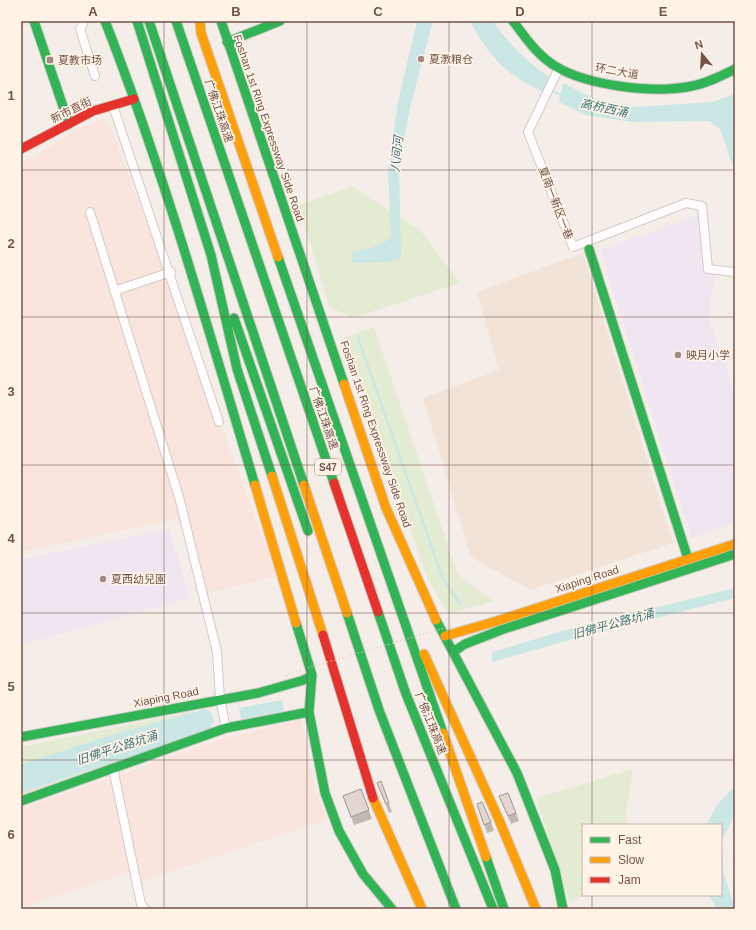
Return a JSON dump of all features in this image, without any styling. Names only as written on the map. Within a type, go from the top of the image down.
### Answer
[{"type":"main road","points":[[34,21],[69,124]]},
{"type":"main road","points":[[105,21],[134,99],[199,299],[312,675],[309,712],[325,793],[339,831],[363,874],[392,909]]},
{"type":"main road","points":[[137,21],[211,255],[312,543]]},
{"type":"main road","name":"S47","points":[[149,21],[368,678],[456,909]]},
{"type":"main road","name":"广佛江珠高速","points":[[176,21],[406,694],[493,909]]},
{"type":"main road","points":[[198,21],[308,339],[386,571],[504,909]]},
{"type":"main road","name":"Foshan 1st Ring Expressway Side Road","points":[[221,21],[336,356],[386,508],[428,604],[517,773],[555,870],[563,909]]},
{"type":"main road","points":[[227,42],[280,21]]},
{"type":"main road","name":"环二大道","points":[[513,21],[528,41],[554,66],[583,77],[631,87],[681,88],[714,80],[735,69]]},
{"type":"main road","name":"新市直街","points":[[21,149],[93,111],[134,99]]},
{"type":"main road","points":[[589,249],[688,559]]},
{"type":"main road","points":[[211,255],[237,369],[334,669],[375,804],[422,909]]},
{"type":"main road","name":"Xiaping Road","points":[[445,636],[735,544]]},
{"type":"main road","name":"Xiaping Road","points":[[453,652],[466,644],[501,630],[735,554]]},
{"type":"main road","points":[[386,571],[474,764],[536,909]]},
{"type":"main road","points":[[338,618],[368,678]]},
{"type":"main road","name":"Xiaping Road","points":[[21,737],[258,693],[304,680],[312,675]]},
{"type":"main road","points":[[21,801],[226,728],[309,712]]},
{"type":"street","points":[[83,24],[80,29],[95,76]]},
{"type":"street","name":"夏南一新区一巷","points":[[559,68],[528,132],[573,247],[686,203],[702,206],[708,269],[735,272]]},
{"type":"street","points":[[113,106],[171,272],[219,422]]},
{"type":"street","points":[[90,212],[178,497],[217,652],[220,699],[226,728]]},
{"type":"street","points":[[114,291],[171,272]]},
{"type":"street","points":[[113,768],[138,882],[141,904],[145,909]]},
{"type":"path","points":[[300,670],[452,626]]},
{"type":"shaded area","points":[[104,119],[111,127],[277,576],[208,593],[177,519],[21,552],[21,164],[79,128]]},
{"type":"shaded area","name":"映月小学","points":[[698,215],[715,269],[709,318],[735,393],[735,523],[691,538],[600,250]]},
{"type":"shaded area","points":[[583,253],[673,543],[530,590],[471,557],[423,398],[499,370],[477,292]]},
{"type":"shaded area","name":"夏西幼兒園","points":[[169,529],[190,598],[21,645],[21,559]]},
{"type":"shaded area","points":[[302,720],[314,785],[327,820],[142,881],[136,870],[21,908],[21,809],[228,737]]},
{"type":"green space","points":[[353,187],[421,231],[460,283],[353,318],[329,307],[299,205]]},
{"type":"green space","points":[[374,327],[458,575],[493,601],[448,614],[427,578],[343,338]]},
{"type":"green space","points":[[193,711],[199,731],[21,795],[21,747]]},
{"type":"green space","points":[[633,769],[626,814],[627,824],[582,824],[582,896],[583,896],[570,901],[536,798]]},
{"type":"water","name":"八间河","points":[[417,21],[433,21],[410,108],[399,168],[401,258],[386,262],[353,263],[351,252],[378,246],[391,237],[388,170],[398,102]]},
{"type":"water","points":[[470,21],[493,21],[519,52],[550,78],[544,92],[519,79],[500,64],[484,45]]},
{"type":"water","points":[[563,83],[593,98],[636,107],[712,102],[735,94],[735,172],[720,129],[709,121],[632,122],[586,115],[559,102]]},
{"type":"water","name":"旧佛平公路坑涌","points":[[735,588],[735,598],[569,640],[492,662],[492,652],[576,627]]},
{"type":"water","points":[[282,700],[284,711],[241,719],[239,708]]},
{"type":"water","name":"旧佛平公路坑涌","points":[[206,709],[212,713],[214,722],[207,731],[21,793],[21,764],[132,729]]},
{"type":"water","points":[[735,786],[735,814],[722,840],[722,824],[707,824],[717,805]]},
{"type":"water","points":[[722,840],[723,870],[735,909],[717,909],[710,896],[722,896]]},
{"type":"building","points":[[381,781],[389,803],[386,804],[377,783]]},
{"type":"building","points":[[361,789],[369,810],[351,817],[343,796]]},
{"type":"building","points":[[508,793],[516,813],[508,816],[499,796]]},
{"type":"building","points":[[482,802],[491,822],[484,825],[477,804]]},
{"type":"waterway","name":"高桥西涌","points":[[551,90],[563,96]]},
{"type":"waterway","points":[[358,338],[443,579],[460,604]]},
{"type":"traffic: fast","points":[[34,21],[69,124]]},
{"type":"traffic: fast","points":[[105,21],[147,135],[166,193],[255,485]]},
{"type":"traffic: fast","points":[[137,21],[211,255],[237,369],[272,476]]},
{"type":"traffic: fast","points":[[149,21],[304,485]]},
{"type":"traffic: fast","points":[[176,21],[334,483]]},
{"type":"traffic: fast","points":[[221,21],[344,384]]},
{"type":"traffic: fast","points":[[227,42],[280,21]]},
{"type":"traffic: fast","points":[[513,21],[532,45],[549,62],[569,73],[585,79],[603,83],[641,88],[677,88],[704,83],[735,69]]},
{"type":"traffic: fast","points":[[589,249],[688,559]]},
{"type":"traffic: fast","points":[[278,257],[443,733]]},
{"type":"traffic: fast","points":[[234,318],[308,531]]},
{"type":"traffic: fast","points":[[453,652],[465,644],[501,630],[735,554]]},
{"type":"traffic: fast","points":[[378,612],[406,694],[493,909]]},
{"type":"traffic: fast","points":[[347,613],[379,710],[456,909]]},
{"type":"traffic: fast","points":[[436,620],[517,773],[555,870],[563,909]]},
{"type":"traffic: fast","points":[[296,623],[312,675],[309,712],[325,793],[339,831],[363,874],[392,909]]},
{"type":"traffic: fast","points":[[21,737],[258,693],[304,680],[312,675]]},
{"type":"traffic: fast","points":[[21,801],[226,728],[309,712]]},
{"type":"traffic: fast","points":[[486,857],[504,909]]},
{"type":"traffic: slow","points":[[200,21],[201,33],[278,257]]},
{"type":"traffic: slow","points":[[344,384],[386,508],[436,620]]},
{"type":"traffic: slow","points":[[272,476],[323,635]]},
{"type":"traffic: slow","points":[[255,485],[296,623]]},
{"type":"traffic: slow","points":[[304,485],[347,613]]},
{"type":"traffic: slow","points":[[445,636],[497,621],[735,544]]},
{"type":"traffic: slow","points":[[424,654],[499,820],[536,909]]},
{"type":"traffic: slow","points":[[443,733],[486,857]]},
{"type":"traffic: slow","points":[[373,798],[422,909]]},
{"type":"traffic: jam","points":[[21,149],[93,111],[134,99]]},
{"type":"traffic: jam","points":[[334,483],[378,612]]},
{"type":"traffic: jam","points":[[323,635],[373,798]]},
{"type":"place","name":"夏漖粮仓","points":[[421,59]]},
{"type":"place","name":"夏教市场","points":[[50,60]]},
{"type":"place","name":"映月小学","points":[[678,355]]},
{"type":"place","name":"夏西幼兒園","points":[[103,579]]}]
